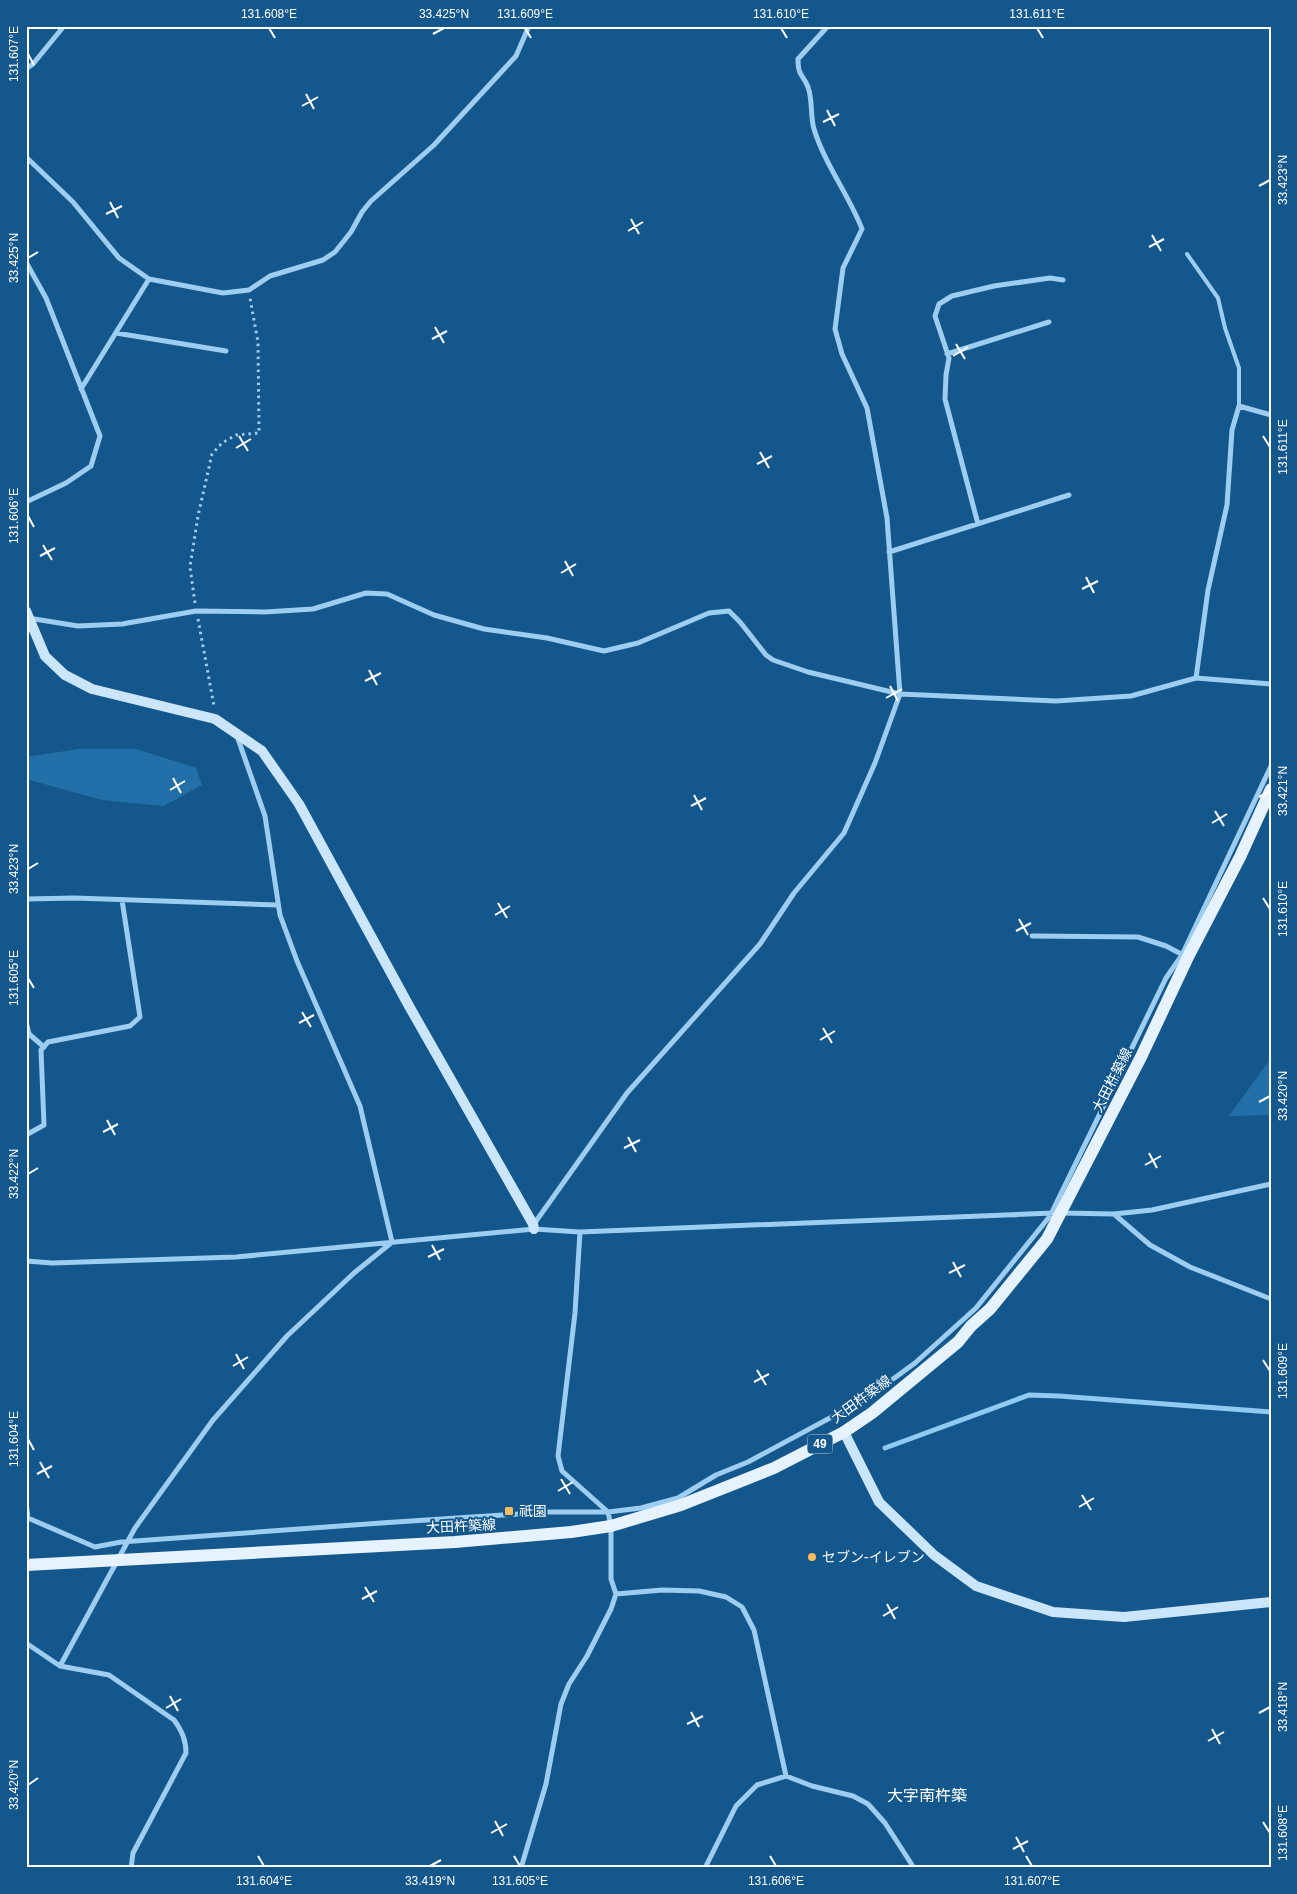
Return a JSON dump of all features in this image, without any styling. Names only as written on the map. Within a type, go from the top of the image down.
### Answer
[{"type":"main road","name":"大田杵築線","points":[[26,1565],[474,1540],[571,1532],[611,1526],[680,1505],[774,1468],[844,1432],[872,1413],[958,1342],[970,1326],[990,1309],[1047,1239],[1141,1057],[1185,956],[1240,857],[1271,789]]},
{"type":"street","points":[[26,69],[39,57],[64,26]]},
{"type":"street","points":[[26,157],[73,202],[119,258],[149,279],[223,293],[249,290],[270,276],[322,260],[335,252],[351,232],[362,212],[371,201],[434,145],[516,56],[529,26]]},
{"type":"street","points":[[533,1227],[627,1093],[760,944],[794,893],[844,833],[876,762],[900,694],[887,518],[867,408],[842,354],[835,329],[843,268],[862,229],[822,151],[813,127],[812,103],[808,86],[798,71],[798,60],[828,26]]},
{"type":"street","points":[[26,262],[46,298],[100,436],[91,466],[66,483],[26,502]]},
{"type":"street","points":[[978,524],[945,400],[949,358],[935,316],[939,304],[952,296],[994,286],[1050,278],[1062,280]]},
{"type":"street","points":[[81,389],[149,279]]},
{"type":"street","points":[[947,354],[1049,322]]},
{"type":"street","points":[[116,333],[226,351]]},
{"type":"street","points":[[1196,678],[1208,590],[1227,505],[1232,430],[1239,406],[1271,415]]},
{"type":"street","points":[[889,552],[1069,495]]},
{"type":"street","points":[[27,616],[78,626],[122,624],[196,611],[265,612],[313,608],[366,593],[388,594],[434,615],[484,629],[548,638],[604,651],[638,643],[709,613],[729,611],[766,655],[774,660],[808,672],[900,694],[1065,700],[1131,696],[1196,678],[1271,684]]},
{"type":"street","points":[[27,616],[45,656],[65,675],[92,689],[215,719],[262,751],[299,804],[533,1227]]},
{"type":"street","points":[[235,733],[265,816],[280,915],[297,961],[360,1106],[392,1242]]},
{"type":"street","points":[[26,1503],[28,1518],[95,1547],[121,1542],[381,1523],[548,1512],[608,1512],[641,1508],[678,1498],[716,1475],[755,1458],[867,1398],[915,1363],[976,1308],[1050,1216],[1166,978],[1185,956],[1271,766]]},
{"type":"street","points":[[26,899],[75,898],[278,905]]},
{"type":"street","points":[[26,1135],[44,1125],[41,1050],[44,1046],[48,1042],[130,1026],[140,1017],[122,900]]},
{"type":"street","points":[[1032,936],[1138,937],[1166,946],[1185,956]]},
{"type":"street","points":[[26,1021],[28,1034],[44,1046]]},
{"type":"street","points":[[26,1261],[52,1263],[236,1257],[533,1227],[580,1232],[1021,1214],[1114,1214],[1152,1210],[1271,1184]]},
{"type":"street","points":[[1114,1214],[1150,1245],[1190,1267],[1271,1299]]},
{"type":"street","points":[[521,1868],[546,1784],[561,1704],[569,1684],[587,1656],[611,1609],[616,1594],[611,1579],[611,1526],[608,1512],[562,1471],[558,1456],[575,1313],[580,1232]]},
{"type":"street","points":[[60,1666],[134,1528],[213,1420],[287,1336],[354,1273],[392,1242]]},
{"type":"street","points":[[844,1432],[879,1502],[934,1555],[976,1586],[1053,1612],[1124,1617],[1271,1602]]},
{"type":"street","points":[[616,1594],[662,1590],[698,1590],[726,1598],[742,1607],[754,1630],[786,1776]]},
{"type":"street","points":[[26,1643],[60,1666],[109,1675],[174,1720],[180,1728],[186,1742],[186,1753],[133,1853],[131,1868]]},
{"type":"street","points":[[705,1868],[736,1806],[757,1786],[786,1776],[812,1786],[853,1796],[868,1804],[885,1823],[914,1868]]},
{"type":"lane","points":[[1187,254],[1218,298],[1225,328],[1239,368],[1239,406]]},
{"type":"path","points":[[215,719],[214,701],[196,611],[190,567],[198,516],[212,454],[222,443],[236,436],[259,433],[258,342],[249,290]]},
{"type":"shaded area","points":[[79,749],[136,749],[196,768],[202,785],[164,806],[102,800],[26,779],[26,757]]},
{"type":"shaded area","points":[[1271,1058],[1271,1115],[1229,1116]]},
{"type":"waterway","points":[[885,1448],[1029,1395],[1271,1412]]},
{"type":"place","name":"祇園","points":[[509,1511]]},
{"type":"place","name":"セブン-イレブン","points":[[812,1557]]},
{"type":"district","name":"大字南杵築","points":[[927,1795]]}]
